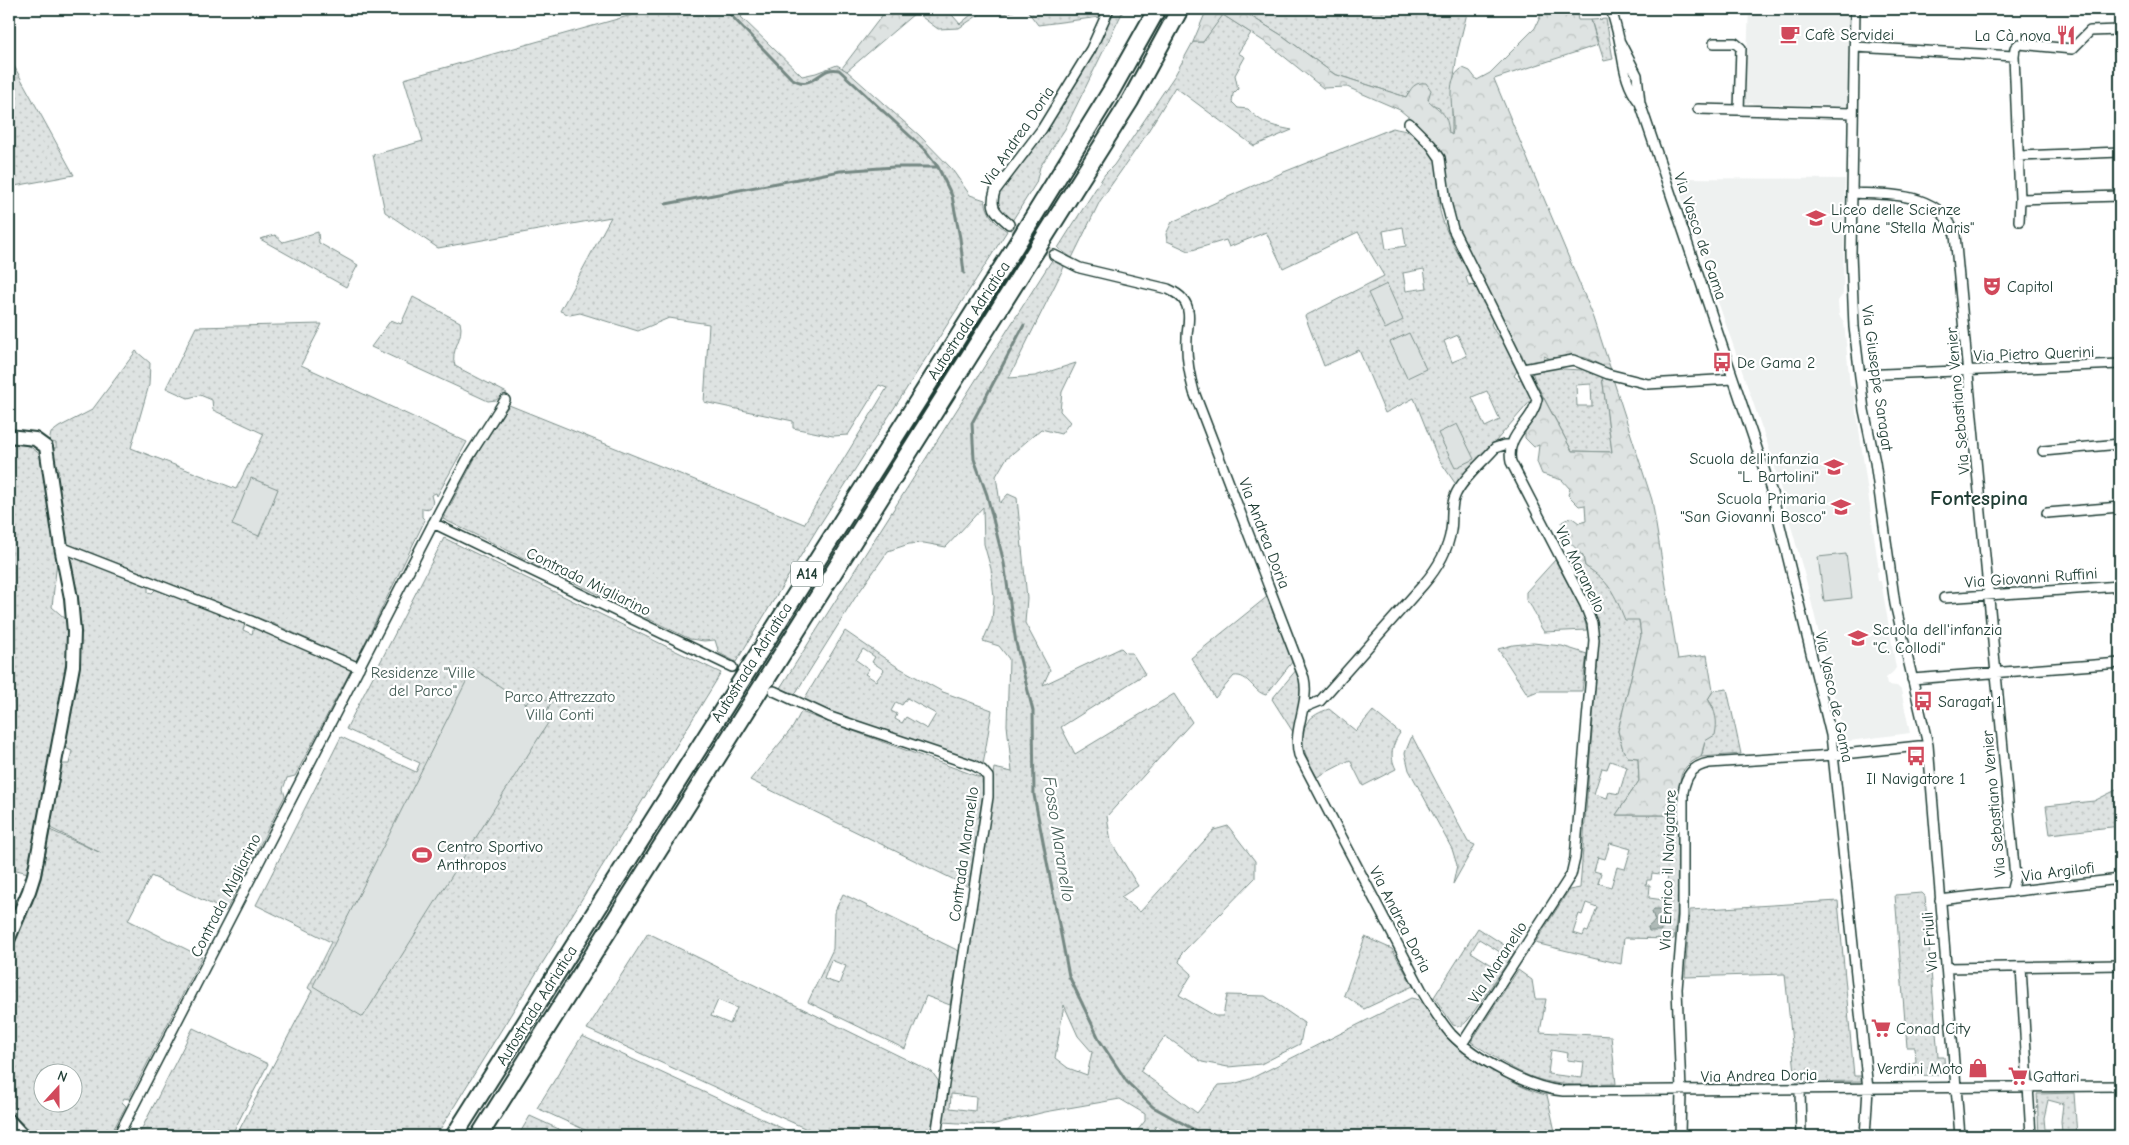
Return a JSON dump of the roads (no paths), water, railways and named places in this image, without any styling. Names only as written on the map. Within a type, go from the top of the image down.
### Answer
[{"type":"highway","name":"Autostrada Adriatica","points":[[454,1136],[1013,250],[1111,91],[1157,9]]},
{"type":"highway","name":"Autostrada Adriatica","points":[[479,1136],[1114,125],[1158,51],[1180,9]]},
{"type":"street","name":"Via Andrea Doria","points":[[1009,224],[993,206],[992,200],[995,191],[1042,129],[1091,49],[1109,9]]},
{"type":"street","name":"Via Vasco de Gama","points":[[1611,9],[1628,83],[1633,95],[1640,103],[1772,493],[1831,735],[1868,1089],[1865,1136]]},
{"type":"street","name":"Via Giuseppe Saragat","points":[[1855,9],[1851,277],[1860,375],[1875,462],[1895,604],[1928,745]]},
{"type":"street","points":[[2019,221],[2020,199],[2014,56],[2017,46],[2024,44],[2072,49],[2090,32],[2120,30]]},
{"type":"street","points":[[1714,43],[1735,43],[1741,48],[1739,110]]},
{"type":"street","points":[[1855,47],[2014,56]]},
{"type":"street","points":[[1698,109],[1853,113]]},
{"type":"street","points":[[1303,708],[1320,701],[1424,586],[1438,565],[1449,540],[1452,506],[1456,494],[1495,448],[1511,445],[1512,439],[1534,409],[1538,399],[1453,229],[1446,202],[1440,158],[1431,145],[1409,122]]},
{"type":"street","points":[[2018,156],[2120,152]]},
{"type":"street","name":"Via Sebastiano Venier","points":[[1852,193],[1912,198],[1936,209],[1950,222],[1955,234],[2016,877],[2011,892]]},
{"type":"street","points":[[2020,199],[2120,196]]},
{"type":"street","name":"Via Andrea Doria","points":[[1054,255],[1080,268],[1168,288],[1185,301],[1188,310],[1188,372],[1194,392],[1304,678],[1306,695],[1296,740],[1299,755],[1420,989],[1441,1022],[1462,1044],[1519,1079],[1551,1090],[1681,1091],[2120,1086]]},
{"type":"street","points":[[1523,369],[1573,360],[1608,374],[1648,384],[1733,380]]},
{"type":"street","name":"Via Pietro Querini","points":[[1860,375],[2120,364]]},
{"type":"street","name":"Contrada Migliarino","points":[[118,1136],[433,523],[468,458],[505,400]]},
{"type":"street","points":[[9,436],[35,439],[46,446],[61,547],[71,598],[73,666],[34,874],[29,891],[9,938]]},
{"type":"street","points":[[2043,451],[2120,444]]},
{"type":"street","name":"Via Maranello","points":[[1462,1044],[1571,875],[1575,858],[1594,640],[1592,623],[1585,605],[1514,469],[1510,457],[1511,445]]},
{"type":"street","points":[[2047,513],[2120,507]]},
{"type":"street","name":"Contrada Migliarino","points":[[433,523],[732,666]]},
{"type":"street","points":[[61,547],[251,621],[359,668]]},
{"type":"street","name":"Via Giovanni Ruffini","points":[[1944,598],[2120,586]]},
{"type":"street","points":[[1912,678],[2120,663]]},
{"type":"street","name":"Contrada Maranello","points":[[774,692],[839,720],[973,765],[988,776],[988,797],[936,1136]]},
{"type":"street","name":"Via Enrico il Navigatore","points":[[1680,1136],[1681,1091],[1677,989],[1683,916],[1684,782],[1694,768],[1709,763],[1834,755],[1928,745]]},
{"type":"street","name":"Via Friuli","points":[[1928,745],[1960,1136]]},
{"type":"street","name":"Via Argilofi","points":[[1940,900],[2120,879]]},
{"type":"street","points":[[1946,968],[2120,965]]},
{"type":"street","points":[[2021,967],[2031,1136]]},
{"type":"street","points":[[1800,1090],[1801,1136]]},
{"type":"street","points":[[9,1121],[23,1136]]},
{"type":"waterway","name":"Fosso Maranello","points":[[725,9],[791,78],[799,82],[805,82],[811,81],[826,71],[839,70],[925,150],[938,167],[952,196],[964,273]]},
{"type":"waterway","points":[[666,204],[840,171],[894,167],[937,167]]},
{"type":"waterway","name":"Fosso Maranello","points":[[1024,325],[972,423],[974,459],[987,495],[1004,563],[1016,643],[1033,711],[1034,795],[1069,976],[1100,1041],[1127,1082],[1153,1107],[1202,1134],[1210,1136]]},
{"type":"tunnel","points":[[1009,224],[1054,255]]},
{"type":"tunnel","points":[[732,667],[766,687]]},
{"type":"place","name":"Cafè Servidei","points":[[1790,34]]},
{"type":"place","name":"La Cà nova","points":[[2066,35]]},
{"type":"place","name":"Liceo delle Scienze Umane \"Stella Maris\"","points":[[1816,218]]},
{"type":"place","name":"Capitol","points":[[1992,286]]},
{"type":"place","name":"De Gama 2","points":[[1722,362]]},
{"type":"place","name":"Scuola dell'infanzia \"L. Bartolini\"","points":[[1834,467]]},
{"type":"place","name":"Scuola Primaria \"San Giovanni Bosco\"","points":[[1841,507]]},
{"type":"place","name":"Scuola dell'infanzia \"C. Collodi\"","points":[[1858,638]]},
{"type":"place","name":"Saragat 1","points":[[1923,701]]},
{"type":"place","name":"Il Navigatore 1","points":[[1916,756]]},
{"type":"place","name":"Centro Sportivo Anthropos","points":[[422,855]]},
{"type":"place","name":"Conad City","points":[[1881,1028]]},
{"type":"place","name":"Verdini Moto","points":[[1978,1068]]},
{"type":"place","name":"Gattari","points":[[2018,1076]]},
{"type":"district","name":"Fontespina","points":[[1979,498]]},
{"type":"park label","name":"Residenze \"Ville del Parco\"","points":[[423,681]]},
{"type":"park label","name":"Parco Attrezzato Villa Conti","points":[[560,705]]}]
